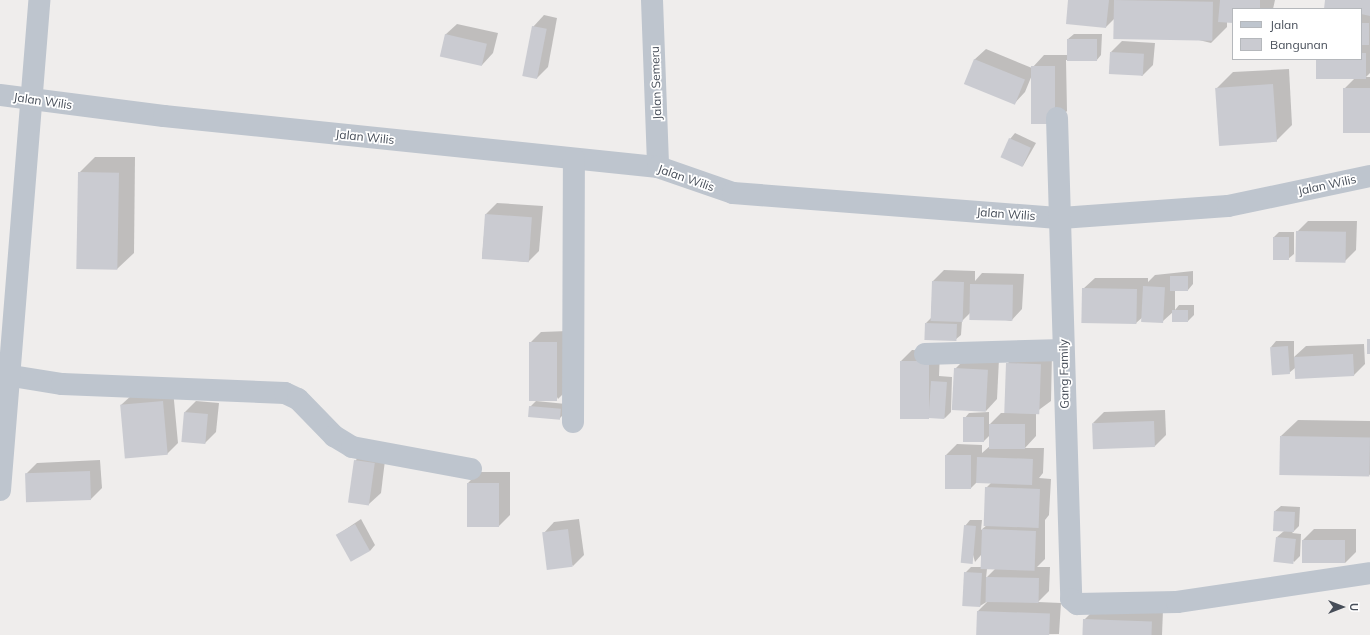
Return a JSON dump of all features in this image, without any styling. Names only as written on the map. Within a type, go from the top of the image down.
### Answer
[{"type":"street","points":[[0,490],[12,376],[30,101],[40,0]]},
{"type":"street","name":"Jalan Semeru","points":[[652,0],[658,167]]},
{"type":"street","name":"Jalan Wilis","points":[[0,95],[30,101],[658,167],[733,193],[1061,218],[1228,206],[1370,176]]},
{"type":"street","name":"Gang Family","points":[[1057,118],[1061,218],[1067,530],[1070,593],[1077,604],[1177,602],[1370,573]]},
{"type":"street","points":[[573,422],[574,159]]},
{"type":"street","points":[[924,354],[1063,350]]},
{"type":"street","points":[[12,376],[70,385],[285,392],[298,399],[334,436],[352,447],[471,469]]},
{"type":"building","points":[[1068,0],[1109,0],[1106,28],[1066,24]]},
{"type":"building","points":[[1114,0],[1213,2],[1212,41],[1113,39]]},
{"type":"building","points":[[1220,0],[1260,0],[1260,8],[1232,8],[1232,23],[1218,22]]},
{"type":"building","points":[[1325,0],[1370,0],[1370,16],[1362,14],[1362,8],[1324,8]]},
{"type":"building","points":[[1362,23],[1369,23],[1369,45],[1362,45]]},
{"type":"building","points":[[532,26],[547,29],[537,79],[522,76]]},
{"type":"building","points":[[445,34],[487,44],[482,66],[440,56]]},
{"type":"building","points":[[1067,39],[1097,39],[1097,61],[1067,61]]},
{"type":"building","points":[[1110,52],[1144,54],[1143,76],[1109,74]]},
{"type":"building","points":[[1362,53],[1366,53],[1366,79],[1316,79],[1316,60],[1362,60]]},
{"type":"building","points":[[974,59],[1025,80],[1015,105],[964,84]]},
{"type":"building","points":[[1031,66],[1055,66],[1055,124],[1031,124]]},
{"type":"building","points":[[1273,84],[1277,142],[1219,146],[1215,88]]},
{"type":"building","points":[[1343,88],[1370,88],[1370,133],[1343,133]]},
{"type":"building","points":[[1009,138],[1031,148],[1022,167],[1000,157]]},
{"type":"building","points":[[78,172],[119,173],[117,270],[76,269]]},
{"type":"building","points":[[485,214],[532,217],[529,262],[482,259]]},
{"type":"building","points":[[1296,231],[1346,232],[1345,263],[1295,262]]},
{"type":"building","points":[[1273,237],[1289,237],[1289,260],[1273,260]]},
{"type":"building","points":[[1170,276],[1188,276],[1188,291],[1170,291]]},
{"type":"building","points":[[932,281],[964,282],[963,322],[931,321]]},
{"type":"building","points":[[970,284],[1013,285],[1012,321],[969,320]]},
{"type":"building","points":[[1143,286],[1165,287],[1163,323],[1141,322]]},
{"type":"building","points":[[1082,288],[1137,289],[1136,324],[1081,323]]},
{"type":"building","points":[[1172,310],[1188,310],[1188,322],[1172,322]]},
{"type":"building","points":[[925,323],[957,324],[956,341],[924,340]]},
{"type":"building","points":[[1367,339],[1370,339],[1370,354],[1367,354]]},
{"type":"building","points":[[529,342],[557,342],[557,401],[529,401]]},
{"type":"building","points":[[1288,346],[1290,374],[1272,375],[1270,347]]},
{"type":"building","points":[[1353,354],[1354,376],[1295,379],[1294,357]]},
{"type":"building","points":[[900,361],[929,361],[929,419],[900,419]]},
{"type":"building","points":[[1006,363],[1041,364],[1039,414],[1004,413]]},
{"type":"building","points":[[954,368],[988,370],[986,412],[952,410]]},
{"type":"building","points":[[931,381],[947,382],[944,419],[928,418]]},
{"type":"building","points":[[163,401],[168,455],[125,459],[120,405]]},
{"type":"building","points":[[529,406],[561,409],[560,420],[528,417]]},
{"type":"building","points":[[184,412],[208,414],[205,444],[181,442]]},
{"type":"building","points":[[963,417],[984,417],[984,442],[963,442]]},
{"type":"building","points":[[1154,421],[1155,447],[1093,449],[1092,423]]},
{"type":"building","points":[[989,424],[1025,424],[1025,449],[989,449]]},
{"type":"building","points":[[1280,436],[1370,438],[1369,477],[1279,475]]},
{"type":"building","points":[[945,455],[971,455],[971,489],[945,489]]},
{"type":"building","points":[[977,457],[1033,459],[1032,485],[976,483]]},
{"type":"building","points":[[354,460],[375,463],[369,506],[348,503]]},
{"type":"building","points":[[90,471],[91,500],[26,502],[25,473]]},
{"type":"building","points":[[467,483],[499,483],[499,527],[467,527]]},
{"type":"building","points":[[985,487],[1040,489],[1039,528],[984,526]]},
{"type":"building","points":[[1274,511],[1295,512],[1294,532],[1273,531]]},
{"type":"building","points":[[355,524],[370,551],[351,562],[336,535]]},
{"type":"building","points":[[964,525],[976,526],[973,564],[961,563]]},
{"type":"building","points":[[568,529],[573,567],[547,570],[542,532]]},
{"type":"building","points":[[982,529],[1036,531],[1035,571],[981,569]]},
{"type":"building","points":[[1276,537],[1296,539],[1293,564],[1273,562]]},
{"type":"building","points":[[1302,540],[1345,540],[1345,563],[1302,563]]},
{"type":"building","points":[[964,572],[982,573],[980,607],[962,606]]},
{"type":"building","points":[[986,577],[1039,578],[1039,603],[986,602]]},
{"type":"building","points":[[977,611],[1050,614],[1049,635],[976,635]]},
{"type":"building","points":[[1083,619],[1152,621],[1151,635],[1082,635]]}]
